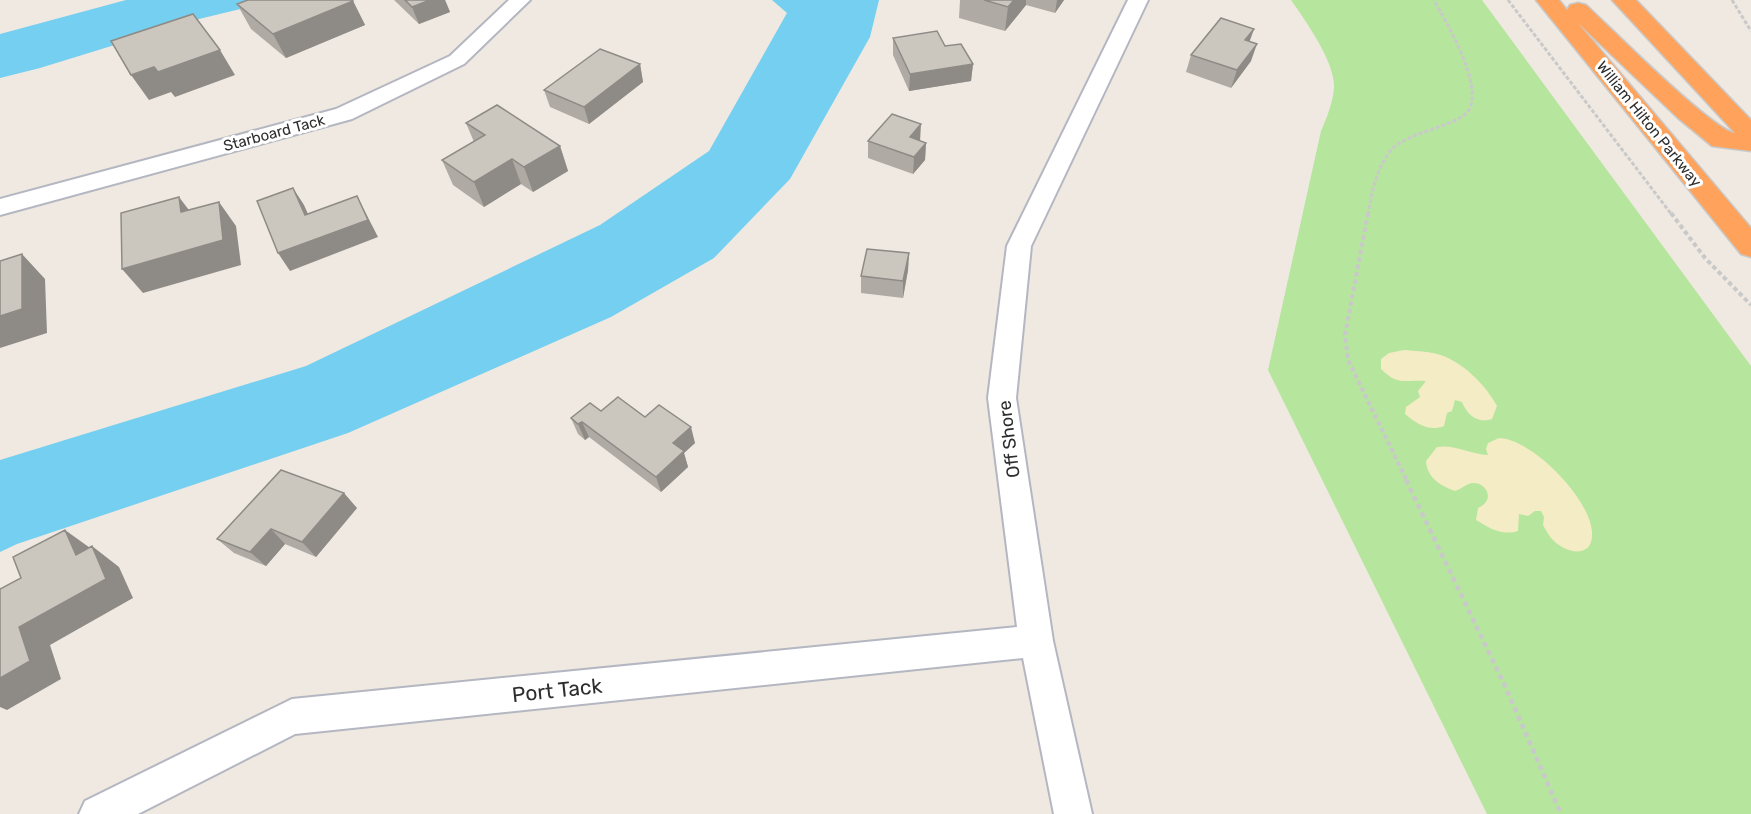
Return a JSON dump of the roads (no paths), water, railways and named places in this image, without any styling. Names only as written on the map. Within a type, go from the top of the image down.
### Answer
[{"type":"highway","name":"William Hilton Parkway","points":[[1547,0],[1751,247]]},
{"type":"highway","points":[[1568,0],[1687,113],[1721,140],[1751,143]]},
{"type":"highway","points":[[1623,0],[1751,135]]},
{"type":"street","name":"Starboard Tack","points":[[0,207],[344,114],[457,60],[520,0]]},
{"type":"street","name":"Off Shore","points":[[1073,814],[1036,640],[1002,398],[1019,246],[1138,0]]},
{"type":"street","name":"Port Tack","points":[[98,814],[292,717],[1036,640]]},
{"type":"water","points":[[126,0],[278,0],[199,19],[0,78],[0,34]]},
{"type":"water","points":[[772,0],[879,0],[870,37],[790,179],[714,258],[611,317],[348,433],[17,544],[0,552],[0,460],[306,366],[600,225],[709,151],[787,13]]}]
